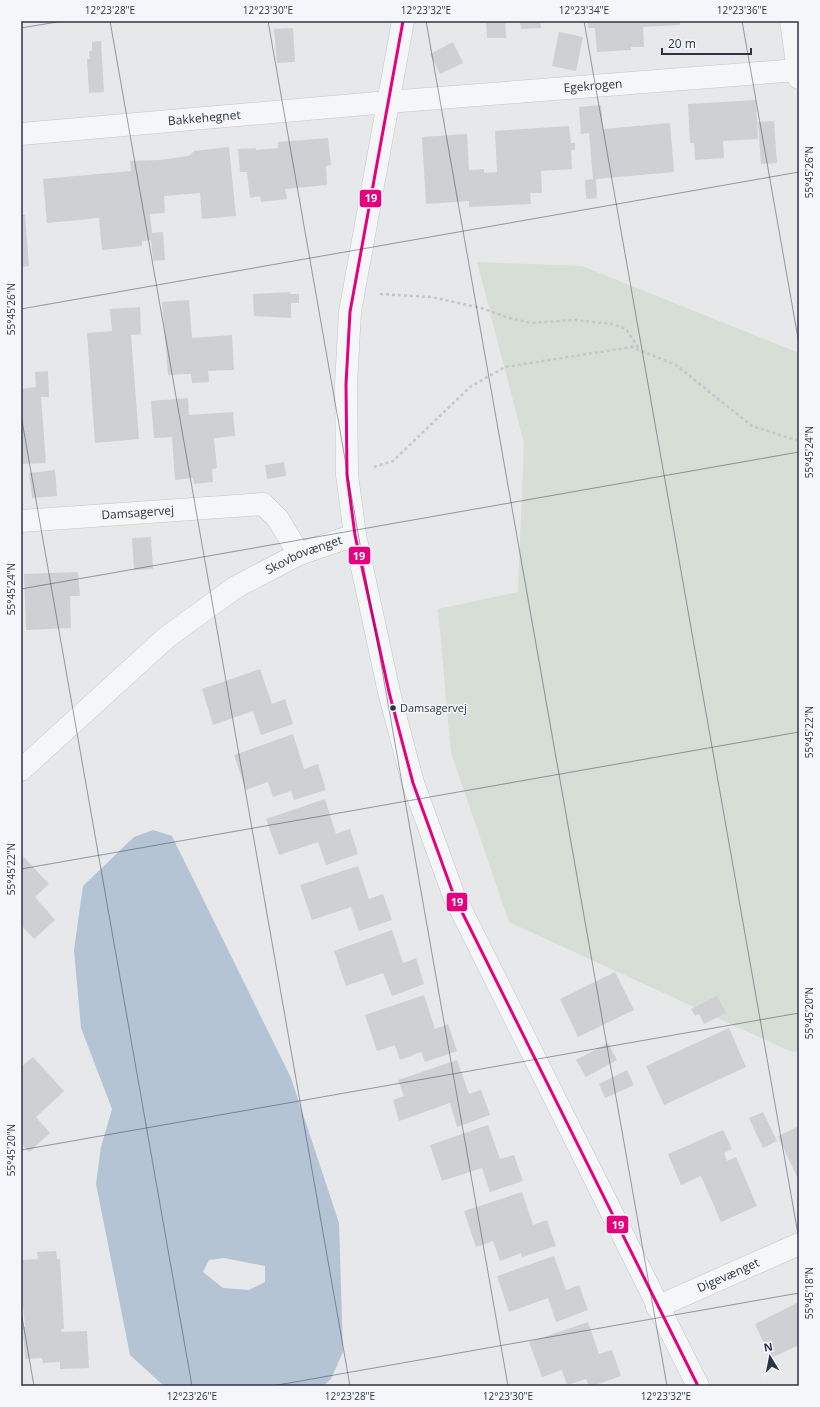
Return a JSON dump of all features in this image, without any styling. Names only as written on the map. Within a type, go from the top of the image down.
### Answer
[{"type":"street","name":"Skovbovænget","points":[[21,770],[166,638],[236,587],[299,554],[355,535],[347,475],[346,384],[350,312],[404,21]]},
{"type":"street","name":"Egekrogen","points":[[388,102],[799,74],[791,21]]},
{"type":"street","name":"Bakkehegnet","points":[[21,134],[388,102]]},
{"type":"street","name":"Damsagervej","points":[[21,521],[263,504],[278,519],[299,554]]},
{"type":"street","points":[[355,535],[389,692],[413,783],[454,896],[657,1307],[698,1386]]},
{"type":"street","name":"Digevænget","points":[[657,1307],[799,1244]]},
{"type":"path","points":[[353,295],[390,294],[431,297],[481,308],[509,318],[531,323],[574,320],[613,324],[626,329],[640,350]]},
{"type":"path","points":[[347,475],[393,461],[470,387],[505,367],[632,347],[676,365],[752,426],[799,441]]},
{"type":"shaded area","points":[[477,262],[582,266],[799,353],[799,1051],[792,1052],[509,922],[451,753],[438,609],[518,592],[524,443]]},
{"type":"water","points":[[153,830],[172,836],[291,1078],[339,1223],[343,1352],[331,1379],[323,1386],[164,1386],[130,1355],[96,1184],[101,1147],[112,1109],[81,1028],[74,950],[83,886],[134,837]],"holes":[[[224,1258],[265,1266],[265,1282],[249,1290],[223,1288],[203,1272],[209,1260]]]},
{"type":"building","points":[[486,21],[540,21],[541,28],[521,29],[520,22],[505,23],[506,38],[487,38]]},
{"type":"building","points":[[588,21],[680,21],[680,25],[643,27],[644,47],[631,47],[631,50],[597,52],[595,28],[588,28]]},
{"type":"building","points":[[293,28],[295,62],[277,63],[274,29]]},
{"type":"building","points":[[559,32],[583,37],[576,71],[552,66]]},
{"type":"building","points":[[101,41],[104,92],[89,93],[87,59],[90,59],[89,51],[92,51],[92,42]]},
{"type":"building","points":[[453,42],[463,63],[440,74],[430,54]]},
{"type":"building","points":[[756,100],[758,139],[723,141],[724,158],[695,160],[694,143],[690,143],[688,104]]},
{"type":"building","points":[[601,105],[603,129],[670,123],[674,172],[596,179],[597,198],[586,199],[585,180],[593,179],[589,133],[581,134],[579,107]]},
{"type":"building","points":[[774,121],[777,163],[761,164],[758,122]]},
{"type":"building","points":[[569,126],[571,143],[575,143],[575,150],[571,150],[572,169],[541,171],[542,193],[530,193],[531,204],[469,207],[469,201],[426,204],[422,137],[467,134],[469,170],[484,169],[484,173],[497,172],[495,131]]},
{"type":"building","points":[[328,138],[331,165],[326,166],[327,185],[285,189],[287,199],[261,202],[260,196],[250,198],[247,172],[240,172],[238,149],[256,148],[256,150],[278,148],[278,142]]},
{"type":"building","points":[[229,147],[236,216],[202,219],[200,193],[164,196],[165,213],[150,214],[152,233],[163,232],[165,260],[153,261],[151,240],[142,241],[142,246],[102,250],[99,218],[47,223],[43,179],[131,171],[130,161],[159,160],[189,156],[194,151]]},
{"type":"building","points":[[21,215],[25,215],[29,266],[21,267]]},
{"type":"building","points":[[290,292],[290,294],[299,294],[299,303],[291,303],[291,318],[254,316],[253,294]]},
{"type":"building","points":[[189,300],[192,338],[232,335],[234,370],[208,371],[209,382],[192,383],[191,374],[168,375],[162,302]]},
{"type":"building","points":[[140,307],[141,334],[131,335],[139,439],[95,443],[87,333],[112,331],[110,309]]},
{"type":"building","points":[[48,371],[49,397],[41,397],[46,463],[21,464],[21,389],[36,387],[35,372]]},
{"type":"building","points":[[188,398],[189,415],[233,412],[235,436],[214,438],[217,468],[212,469],[213,482],[194,484],[193,478],[175,480],[172,437],[154,438],[151,401]]},
{"type":"building","points":[[284,462],[286,476],[267,479],[265,465]]},
{"type":"building","points":[[55,470],[57,496],[32,498],[29,473]]},
{"type":"building","points":[[151,537],[153,569],[134,570],[132,538]]},
{"type":"building","points":[[78,572],[80,596],[70,596],[71,628],[26,630],[24,574]]},
{"type":"building","points":[[260,669],[272,704],[285,699],[293,724],[261,735],[253,711],[213,725],[202,689]]},
{"type":"building","points":[[293,734],[304,769],[318,764],[326,790],[294,800],[291,791],[273,797],[268,782],[246,790],[234,755]]},
{"type":"building","points":[[325,799],[336,834],[350,829],[358,854],[326,865],[318,842],[279,855],[266,819]]},
{"type":"building","points":[[22,855],[49,884],[35,897],[55,920],[34,939],[21,925]]},
{"type":"building","points":[[358,866],[369,899],[383,894],[392,920],[359,931],[351,907],[312,920],[300,885]]},
{"type":"building","points":[[392,930],[403,963],[416,958],[424,984],[392,996],[383,973],[346,986],[334,951]]},
{"type":"building","points":[[615,972],[634,1010],[578,1037],[560,999]]},
{"type":"building","points":[[424,995],[435,1029],[448,1024],[457,1051],[425,1062],[421,1052],[400,1060],[395,1045],[377,1051],[365,1015]]},
{"type":"building","points":[[717,996],[726,1013],[704,1024],[699,1014],[695,1016],[691,1009]]},
{"type":"building","points":[[729,1028],[746,1067],[664,1105],[646,1066]]},
{"type":"building","points":[[608,1043],[617,1060],[586,1077],[576,1060]]},
{"type":"building","points":[[33,1057],[64,1091],[36,1117],[50,1133],[29,1152],[21,1143],[21,1067]]},
{"type":"building","points":[[457,1060],[469,1094],[481,1090],[490,1115],[457,1127],[450,1103],[399,1121],[393,1100],[404,1096],[398,1080]]},
{"type":"building","points":[[627,1070],[634,1085],[605,1098],[599,1084]]},
{"type":"building","points":[[763,1112],[777,1141],[763,1148],[749,1118]]},
{"type":"building","points":[[488,1125],[500,1159],[514,1155],[523,1181],[490,1192],[482,1168],[442,1181],[430,1145]]},
{"type":"building","points":[[799,1126],[799,1176],[797,1177],[778,1136]]},
{"type":"building","points":[[723,1130],[732,1149],[724,1153],[727,1161],[736,1157],[757,1206],[721,1222],[701,1176],[681,1185],[668,1154]]},
{"type":"building","points":[[522,1192],[533,1225],[547,1220],[556,1246],[522,1257],[521,1253],[500,1261],[493,1241],[476,1247],[464,1211]]},
{"type":"building","points":[[56,1251],[57,1259],[60,1259],[64,1329],[61,1329],[61,1332],[87,1331],[89,1368],[60,1369],[60,1362],[43,1363],[42,1358],[25,1359],[23,1327],[25,1327],[23,1305],[21,1305],[21,1260],[38,1259],[37,1252]]},
{"type":"building","points":[[554,1256],[566,1290],[579,1285],[588,1310],[556,1322],[548,1298],[509,1312],[497,1276]]},
{"type":"building","points":[[799,1302],[799,1345],[771,1358],[755,1324]]},
{"type":"building","points":[[588,1322],[599,1354],[612,1350],[621,1376],[592,1386],[589,1386],[586,1379],[567,1385],[562,1370],[542,1377],[529,1342]]},
{"type":"transit line","name":"19","points":[[403,21],[350,312],[346,384],[347,475],[355,535],[389,692],[413,783],[454,896],[698,1386]]},
{"type":"place","name":"Damsagervej","points":[[393,708]]}]
